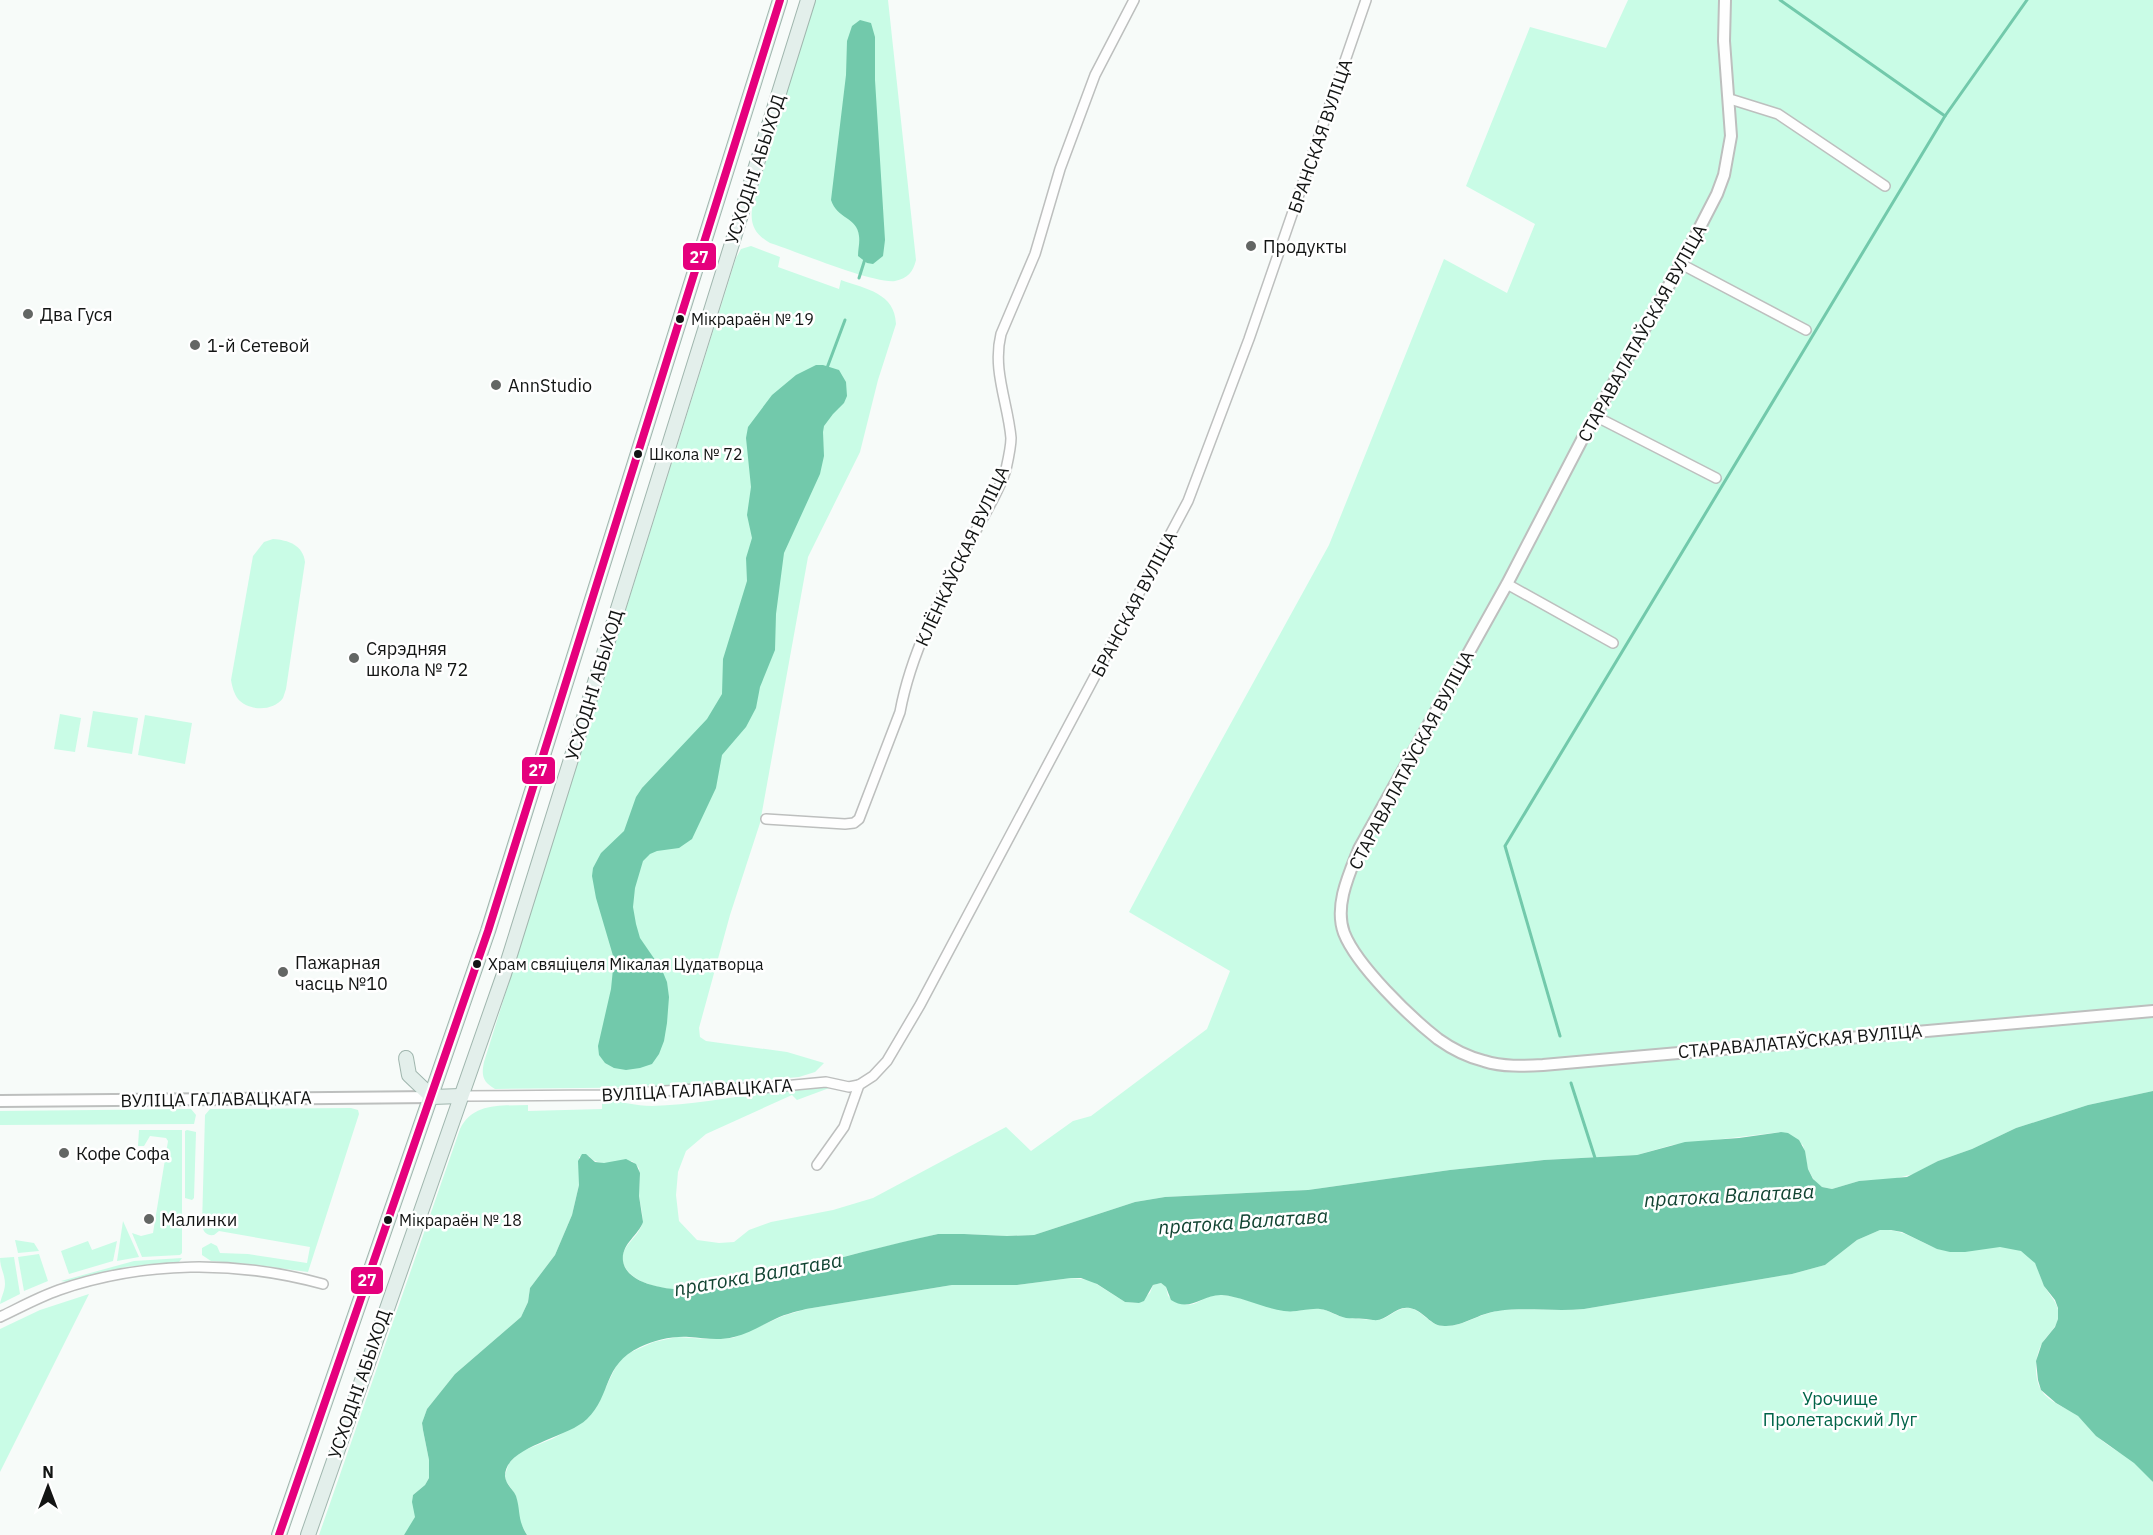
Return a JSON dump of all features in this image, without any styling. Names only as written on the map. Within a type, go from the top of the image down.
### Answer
[{"type":"main road","name":"УСХОДНІ АБЫХОД","points":[[279,1535],[492,920],[780,0]]},
{"type":"main road","name":"УСХОДНІ АБЫХОД","points":[[308,1535],[511,952],[808,0]]},
{"type":"main road","points":[[406,1058],[410,1075],[432,1097],[461,1096]]},
{"type":"street","name":"КЛЁНКАЎСКАЯ ВУЛІЦА","points":[[766,819],[845,824],[854,823],[859,819],[900,712],[903,693],[916,656],[940,597],[1005,472],[1011,440],[998,374],[998,346],[1001,334],[1035,254],[1060,169],[1095,75],[1134,0]]},
{"type":"street","name":"БРАНСКАЯ ВУЛІЦА","points":[[859,1085],[873,1076],[887,1061],[915,1013],[1188,501],[1249,339],[1366,0]]},
{"type":"street","name":"СТАРАВАЛАТАЎСКАЯ ВУЛІЦА","points":[[1725,0],[1724,41],[1731,136],[1724,175],[1713,204],[1595,416],[1507,584],[1359,849],[1346,880],[1341,912],[1344,932],[1374,977],[1425,1027],[1451,1047],[1483,1061],[1502,1066],[2153,1011]]},
{"type":"street","points":[[1730,99],[1778,114],[1885,186]]},
{"type":"street","points":[[1681,264],[1806,330]]},
{"type":"street","points":[[1595,416],[1716,478]]},
{"type":"street","points":[[1507,584],[1613,643]]},
{"type":"street","name":"ВУЛІЦА ГАЛАВАЦКАГА","points":[[461,1096],[602,1095],[696,1089],[761,1088],[826,1082],[849,1087],[859,1085]]},
{"type":"street","points":[[817,1164],[844,1126],[859,1085]]},
{"type":"street","name":"ВУЛІЦА ГАЛАВАЦКАГА","points":[[0,1101],[432,1097]]},
{"type":"street","points":[[0,1317],[57,1290],[115,1275],[148,1270],[182,1267],[230,1269],[268,1273],[323,1284]]},
{"type":"green space","points":[[813,0],[888,0],[916,260],[909,274],[900,280],[885,281],[870,277],[770,243],[761,237],[753,225],[752,209]]},
{"type":"green space","points":[[1628,0],[2153,0],[2153,1091],[2088,1105],[2016,1128],[1972,1149],[1938,1161],[1914,1174],[1893,1179],[1859,1181],[1832,1189],[1822,1187],[1815,1182],[1808,1169],[1803,1145],[1781,1132],[1672,1145],[1637,1155],[1544,1160],[1450,1170],[1308,1190],[1165,1197],[1135,1202],[1034,1235],[938,1234],[737,1284],[692,1290],[671,1289],[648,1284],[639,1280],[625,1267],[623,1255],[642,1223],[639,1168],[632,1161],[603,1163],[589,1156],[579,1157],[579,1185],[572,1215],[555,1255],[530,1288],[528,1302],[521,1317],[455,1374],[427,1409],[422,1423],[429,1460],[429,1478],[425,1485],[413,1495],[415,1515],[410,1527],[404,1535],[319,1535],[460,1129],[472,1114],[498,1106],[528,1105],[528,1111],[602,1109],[602,1099],[646,1106],[675,1105],[787,1090],[832,1087],[797,1100],[792,1095],[706,1134],[686,1151],[678,1172],[676,1195],[679,1221],[697,1240],[719,1243],[734,1242],[749,1230],[771,1222],[833,1210],[873,1198],[1006,1127],[1031,1151],[1073,1121],[1091,1116],[1207,1029],[1230,971],[1129,912],[1329,545],[1444,259],[1507,293],[1535,224],[1466,186],[1530,27],[1606,48]]},
{"type":"green space","points":[[751,246],[780,257],[778,267],[839,289],[841,280],[878,294],[890,305],[896,324],[878,380],[860,452],[808,557],[760,823],[730,915],[699,1028],[700,1037],[706,1041],[787,1052],[824,1063],[815,1072],[799,1077],[681,1087],[495,1089],[484,1078],[484,1062],[736,258],[741,249]]},
{"type":"green space","points":[[273,539],[294,544],[301,551],[305,562],[283,698],[273,706],[254,708],[238,699],[231,680],[253,556],[264,542]]},
{"type":"green space","points":[[93,711],[138,718],[132,754],[87,747]]},
{"type":"green space","points":[[60,714],[81,718],[75,752],[54,749]]},
{"type":"green space","points":[[145,715],[192,723],[185,764],[138,755]]},
{"type":"green space","points":[[351,1108],[358,1110],[359,1114],[308,1272],[211,1261],[202,1255],[202,1248],[211,1243],[217,1246],[220,1253],[248,1254],[307,1263],[310,1247],[219,1231],[214,1235],[204,1232],[202,1225],[205,1115],[210,1109]]},
{"type":"green space","points":[[191,1109],[196,1115],[194,1124],[0,1125],[0,1111]]},
{"type":"green space","points":[[139,1130],[182,1130],[182,1253],[180,1255],[142,1257],[132,1233],[141,1236],[153,1233],[168,1141],[166,1138],[150,1136],[144,1146],[138,1146]]},
{"type":"green space","points":[[185,1131],[196,1132],[194,1198],[192,1200],[185,1198]]},
{"type":"green space","points":[[123,1221],[139,1257],[117,1261]]},
{"type":"green space","name":"Урочище Пролетарский Луг","points":[[1880,1230],[1899,1232],[1949,1251],[2004,1247],[2021,1251],[2032,1258],[2059,1314],[2056,1325],[2038,1353],[2036,1372],[2038,1384],[2048,1398],[2078,1416],[2094,1434],[2134,1462],[2153,1482],[2153,1535],[527,1535],[519,1520],[513,1491],[506,1481],[505,1475],[509,1463],[520,1452],[578,1425],[606,1387],[618,1362],[629,1353],[654,1342],[677,1337],[733,1338],[783,1316],[806,1309],[952,1285],[1017,1285],[1071,1278],[1090,1280],[1125,1302],[1139,1303],[1150,1293],[1153,1285],[1161,1283],[1166,1287],[1168,1296],[1185,1304],[1197,1303],[1214,1295],[1223,1295],[1290,1311],[1317,1308],[1343,1317],[1375,1320],[1409,1308],[1434,1323],[1451,1326],[1497,1311],[1584,1309],[1792,1274],[1825,1265],[1857,1240]]},
{"type":"green space","points":[[15,1240],[34,1243],[39,1251],[18,1253]]},
{"type":"green space","points":[[88,1241],[92,1250],[117,1241],[113,1261],[69,1274],[61,1251]]},
{"type":"green space","points":[[39,1254],[48,1281],[24,1291],[18,1257]]},
{"type":"green space","points":[[14,1257],[20,1294],[0,1304],[5,1284],[0,1258]]},
{"type":"green space","points":[[182,1258],[179,1262],[125,1267],[67,1282],[61,1281],[134,1261]]},
{"type":"green space","points":[[89,1294],[0,1472],[0,1329],[40,1310]]},
{"type":"water","points":[[860,20],[871,23],[875,37],[875,80],[885,240],[883,256],[873,264],[867,263],[858,256],[859,239],[855,225],[838,211],[831,200],[846,75],[847,41],[852,26]]},
{"type":"water","points":[[816,365],[839,370],[846,382],[847,396],[844,403],[824,426],[824,456],[820,474],[784,553],[776,614],[775,650],[760,687],[756,708],[746,727],[722,755],[716,788],[692,839],[679,848],[650,854],[643,861],[635,888],[633,907],[640,938],[662,970],[667,982],[669,997],[664,1041],[652,1064],[626,1070],[614,1068],[605,1063],[599,1055],[598,1046],[611,989],[614,959],[596,898],[593,868],[601,853],[624,831],[636,797],[642,788],[707,719],[722,694],[723,659],[747,581],[746,558],[752,538],[747,515],[751,487],[746,438],[748,427],[772,395],[796,375]]},
{"type":"water","name":"пратока Валатава","points":[[2153,1091],[2153,1482],[2134,1463],[2096,1436],[2078,1416],[2056,1403],[2041,1390],[2036,1361],[2042,1343],[2055,1327],[2058,1308],[2044,1286],[2035,1263],[2021,1251],[2000,1247],[1950,1252],[1937,1249],[1902,1232],[1880,1230],[1857,1240],[1825,1265],[1792,1274],[1584,1309],[1498,1311],[1446,1326],[1432,1322],[1420,1312],[1410,1308],[1400,1309],[1383,1319],[1373,1320],[1346,1318],[1320,1309],[1284,1311],[1222,1295],[1184,1305],[1171,1300],[1166,1287],[1161,1283],[1153,1285],[1144,1301],[1125,1302],[1097,1284],[1081,1278],[1017,1285],[952,1285],[806,1309],[779,1317],[734,1337],[670,1338],[658,1340],[628,1354],[613,1371],[595,1410],[587,1419],[525,1450],[508,1466],[505,1476],[516,1496],[520,1520],[527,1535],[404,1535],[415,1517],[413,1495],[425,1485],[429,1478],[429,1460],[422,1423],[427,1409],[455,1374],[521,1317],[528,1302],[530,1288],[555,1255],[572,1215],[579,1185],[578,1161],[582,1154],[586,1154],[595,1162],[604,1163],[626,1159],[636,1164],[640,1173],[639,1196],[643,1222],[623,1255],[627,1270],[634,1277],[655,1286],[700,1290],[743,1283],[938,1234],[1034,1235],[1135,1202],[1165,1197],[1308,1190],[1450,1170],[1544,1160],[1637,1155],[1685,1142],[1781,1132],[1788,1133],[1799,1140],[1805,1151],[1808,1169],[1813,1179],[1822,1187],[1832,1189],[1859,1181],[1907,1177],[1938,1161],[1972,1149],[2016,1128],[2088,1105]]},
{"type":"waterway","points":[[1780,0],[1945,116]]},
{"type":"waterway","points":[[1560,1036],[1505,846],[1945,116],[2027,0]]},
{"type":"waterway","points":[[859,278],[865,259]]},
{"type":"waterway","points":[[827,368],[845,320]]},
{"type":"waterway","points":[[1571,1083],[1596,1161]]},
{"type":"transit line","name":"27","points":[[279,1535],[488,931],[780,0]]},
{"type":"place","name":"Продукты","points":[[1251,246]]},
{"type":"place","name":"Два Гуся","points":[[28,314]]},
{"type":"place","name":"Мікрараён № 19","points":[[680,319]]},
{"type":"place","name":"1-й Сетевой","points":[[195,345]]},
{"type":"place","name":"AnnStudio","points":[[496,385]]},
{"type":"place","name":"Школа № 72","points":[[638,454]]},
{"type":"place","name":"Сярэдняя школа № 72","points":[[354,658]]},
{"type":"place","name":"Храм свяціцеля Мікалая Цудатворца","points":[[477,964]]},
{"type":"place","name":"Пажарная часць №10","points":[[283,972]]},
{"type":"place","name":"Кофе Софа","points":[[64,1153]]},
{"type":"place","name":"Малинки","points":[[149,1219]]},
{"type":"place","name":"Мікрараён № 18","points":[[388,1220]]}]
